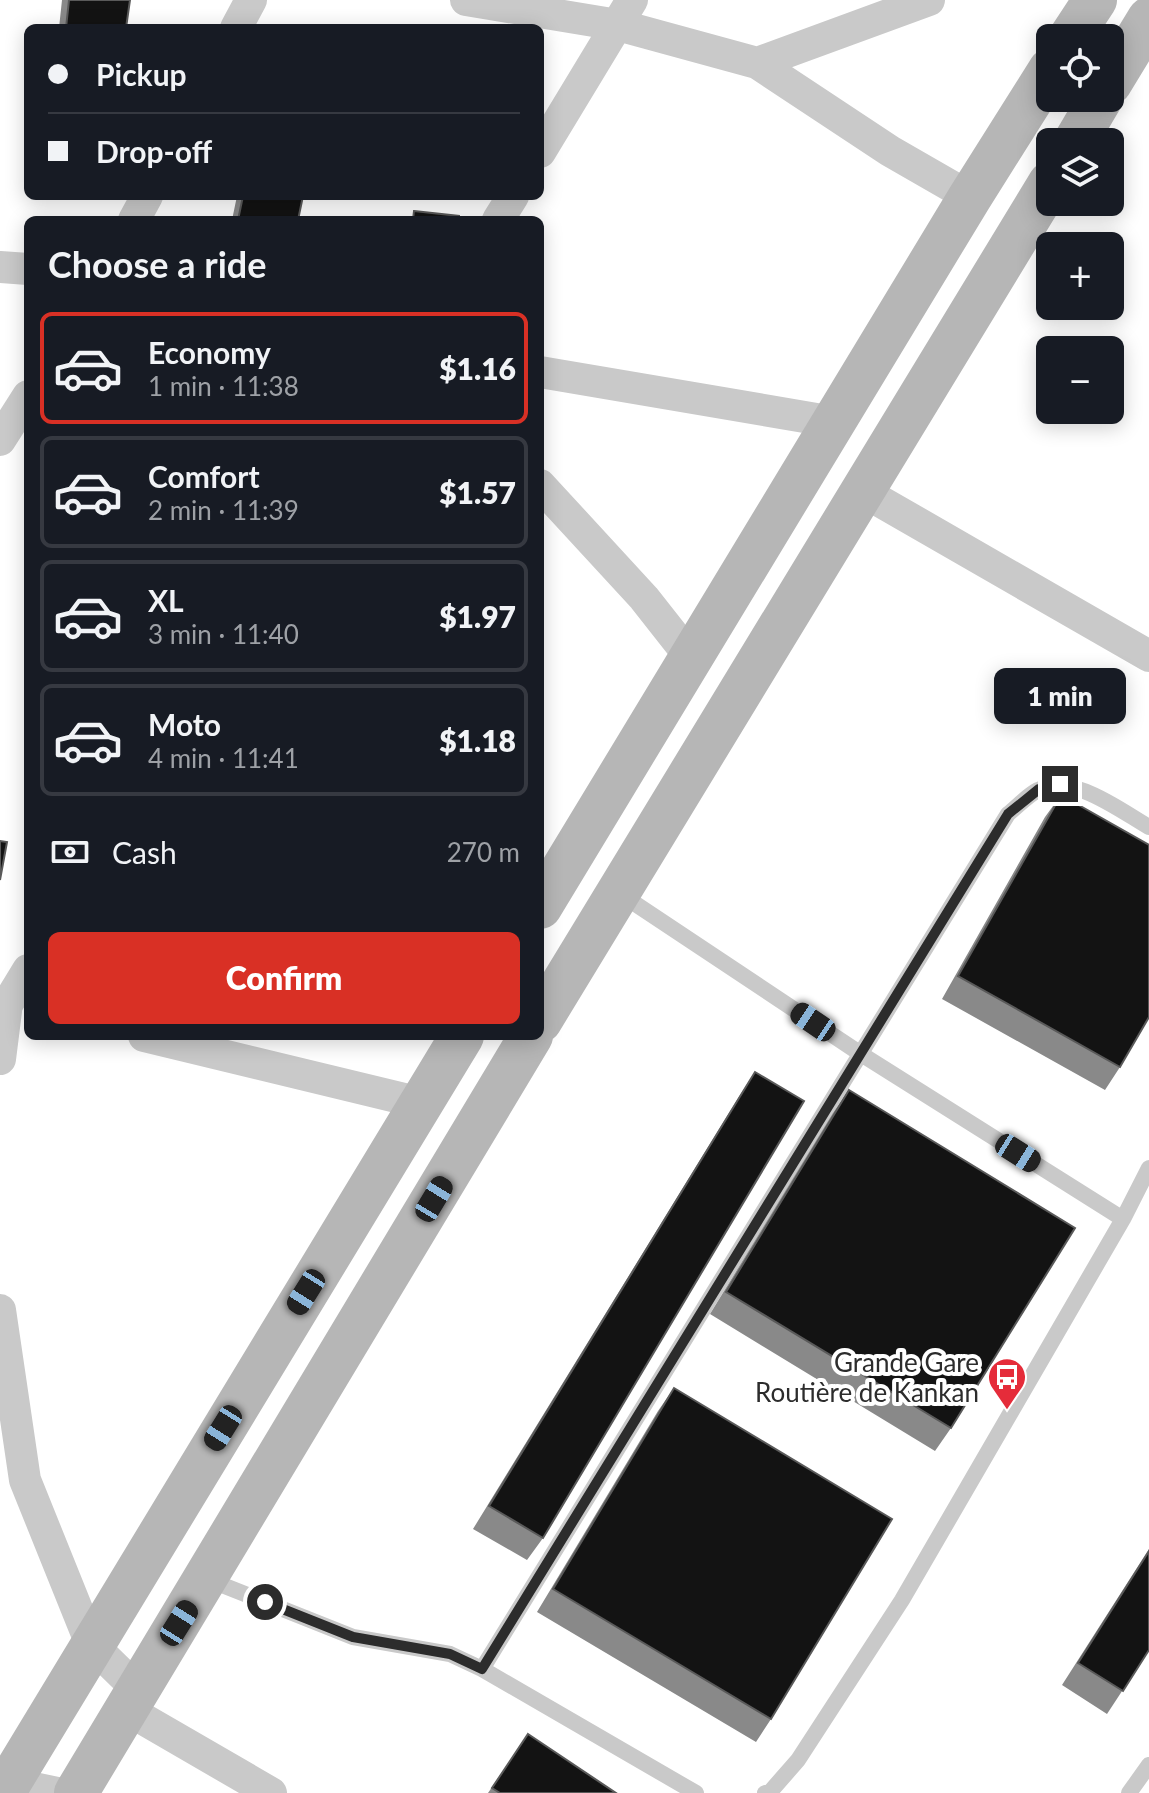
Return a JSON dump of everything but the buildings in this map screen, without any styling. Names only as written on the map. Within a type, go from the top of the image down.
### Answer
[{"type":"main road","points":[[1079,24],[1095,0]]},
{"type":"main road","points":[[1124,60],[1149,19]]},
{"type":"main road","points":[[544,900],[1036,92]]},
{"type":"main road","points":[[544,1014],[1036,206]]},
{"type":"main road","points":[[4,1785],[460,1040]]},
{"type":"main road","points":[[76,1793],[529,1040]]},
{"type":"street","points":[[238,24],[251,0]]},
{"type":"street","points":[[466,0],[625,12],[757,63],[890,151],[970,197]]},
{"type":"street","points":[[757,63],[929,0]]},
{"type":"street","points":[[544,145],[625,12]]},
{"type":"street","points":[[0,267],[24,269]]},
{"type":"street","points":[[544,373],[834,422]]},
{"type":"street","points":[[0,440],[24,402]]},
{"type":"street","points":[[544,489],[644,598],[692,659]]},
{"type":"street","points":[[864,492],[1149,656]]},
{"type":"street","points":[[0,1059],[9,1007],[24,978]]},
{"type":"street","points":[[161,1040],[421,1103]]},
{"type":"street","points":[[0,1310],[25,1480],[91,1644],[132,1699],[271,1793]]},
{"type":"street","points":[[4,1785],[57,1793]]},
{"type":"lane","points":[[482,1669],[1008,814],[1039,789],[1060,784],[1092,794],[1149,827]]},
{"type":"lane","points":[[617,892],[861,1054],[1123,1219]]},
{"type":"lane","points":[[765,1793],[770,1792],[798,1760],[902,1600],[1123,1219],[1149,1168]]},
{"type":"lane","points":[[206,1578],[353,1637],[450,1654],[482,1669],[696,1793]]},
{"type":"lane","points":[[1129,1793],[1149,1765]]},
{"type":"place","name":"Grande Gare Routière de Kankan","points":[[1007,1411]]},
{"type":"route","points":[[265,1602],[353,1637],[450,1654],[482,1669],[1008,814],[1039,789],[1060,784]]}]
